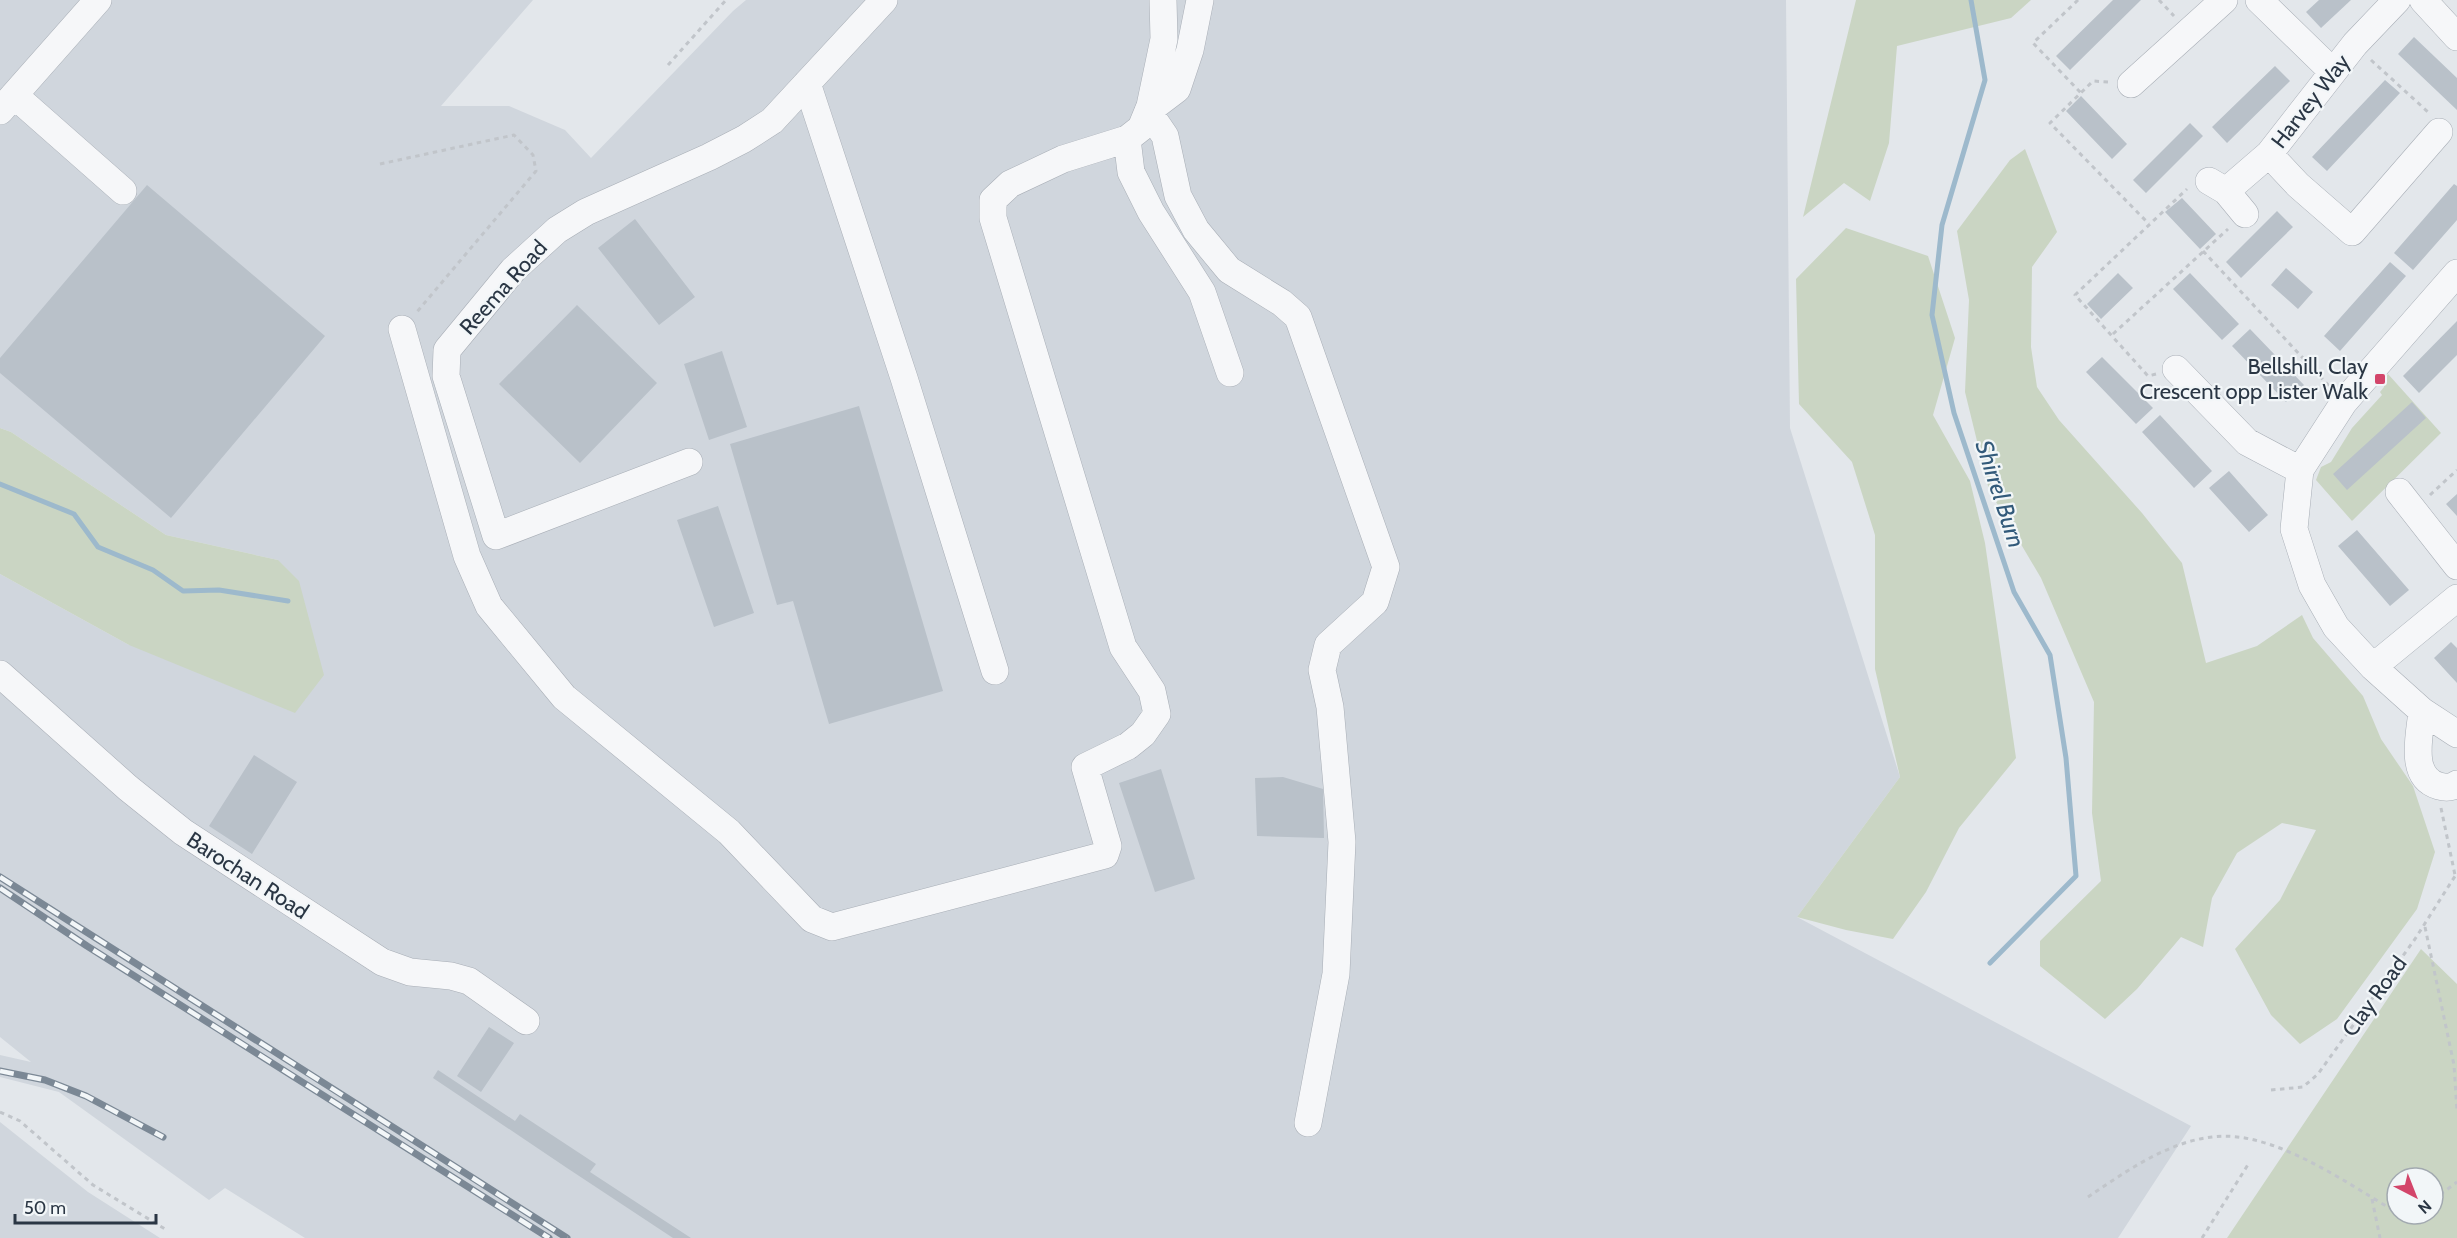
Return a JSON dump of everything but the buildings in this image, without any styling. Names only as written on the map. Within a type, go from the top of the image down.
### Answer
[{"type":"street","points":[[98,0],[7,103],[123,191]]},
{"type":"street","name":"Reema Road","points":[[689,462],[496,536],[446,376],[447,350],[513,270],[557,230],[586,212],[744,139],[772,121],[884,0]]},
{"type":"street","points":[[1163,0],[1164,39]]},
{"type":"street","points":[[402,329],[471,566],[489,606],[564,697],[729,832],[812,918],[832,927],[1105,855],[1108,846],[1085,767],[1128,746],[1143,734],[1157,714],[1152,691],[1123,647],[993,218],[993,200],[1011,184],[1063,159],[1127,139],[1141,128],[1148,111],[1171,0]]},
{"type":"street","points":[[1148,111],[1177,89],[1190,50],[1200,0]]},
{"type":"street","points":[[2131,84],[2224,0]]},
{"type":"street","points":[[2259,0],[2333,72]]},
{"type":"street","name":"Harvey Way","points":[[2397,0],[2355,44],[2269,154],[2298,185],[2352,232],[2439,132]]},
{"type":"street","points":[[2423,0],[2457,37]]},
{"type":"street","points":[[807,83],[904,378],[995,671]]},
{"type":"street","points":[[1148,111],[1164,136],[1178,196],[1196,230],[1229,270],[1282,303],[1298,317],[1386,567],[1375,602],[1328,645],[1322,670],[1330,708],[1342,842],[1336,974],[1308,1123]]},
{"type":"street","points":[[1127,139],[1131,172],[1151,212],[1203,292],[1230,373]]},
{"type":"street","points":[[2245,214],[2218,186],[2269,154]]},
{"type":"street","points":[[2457,273],[2344,402],[2300,470],[2294,529],[2312,585],[2336,627],[2373,667],[2422,711],[2457,734]]},
{"type":"street","points":[[2175,369],[2247,442],[2300,470]]},
{"type":"street","points":[[2406,502],[2457,566]]},
{"type":"street","points":[[2373,667],[2457,598]]},
{"type":"street","name":"Barochan Road","points":[[0,674],[128,788],[183,832],[382,962],[410,972],[451,976],[469,981],[526,1021]]},
{"type":"street","points":[[2422,711],[2417,756],[2422,773],[2447,785]]},
{"type":"path","points":[[668,65],[726,0]]},
{"type":"path","points":[[2078,0],[2033,43],[2081,93]]},
{"type":"path","points":[[2355,44],[2446,128],[2439,132]]},
{"type":"path","points":[[2093,81],[2050,123],[2149,224]]},
{"type":"path","points":[[380,164],[514,135],[532,155],[536,171],[402,329]]},
{"type":"path","points":[[2175,369],[2148,376],[2113,334],[2075,296],[2198,180],[2218,186]]},
{"type":"path","points":[[2113,334],[2245,214]]},
{"type":"path","points":[[2203,252],[2344,402]]},
{"type":"path","points":[[2406,502],[2457,470]]},
{"type":"path","points":[[2447,785],[2456,874]]},
{"type":"path","name":"Clay Road","points":[[2271,1090],[2303,1087],[2318,1074],[2424,925],[2456,874]]},
{"type":"path","points":[[2424,925],[2454,1065],[2457,1111]]},
{"type":"path","points":[[0,1112],[20,1121],[93,1185],[165,1228]]},
{"type":"path","points":[[2088,1197],[2130,1169],[2182,1144],[2213,1136],[2251,1139],[2299,1155],[2385,1206]]},
{"type":"path","points":[[2202,1238],[2249,1163]]},
{"type":"path","points":[[2372,1198],[2380,1238]]},
{"type":"shaded area","points":[[0,0],[533,0],[441,106],[509,106],[565,130],[591,158],[746,0],[1786,0],[1790,428],[1900,777],[1797,917],[2191,1126],[2118,1238],[305,1238],[225,1188],[209,1200],[59,1092],[0,1077],[0,1055],[31,1062],[0,1037],[0,574],[129,645],[278,560],[166,535],[11,432],[0,428]]},
{"type":"shaded area","points":[[0,1122],[88,1192],[160,1238],[0,1238]]},
{"type":"green space","points":[[1856,0],[2031,0],[2011,18],[1897,46],[1889,143],[1870,201],[1844,183],[1803,217]]},
{"type":"green space","points":[[2025,149],[2057,232],[2032,267],[2031,347],[2037,387],[2059,420],[2142,513],[2182,563],[2206,663],[2257,646],[2302,615],[2313,638],[2363,696],[2381,739],[2413,786],[2435,852],[2417,909],[2337,1019],[2300,1044],[2271,1015],[2235,949],[2280,900],[2316,830],[2282,823],[2237,853],[2212,898],[2203,947],[2181,937],[2137,989],[2105,1019],[2040,966],[2040,941],[2101,881],[2092,813],[2094,702],[2041,578],[1989,490],[1965,392],[1969,300],[1957,231],[2010,160]]},
{"type":"green space","points":[[1846,228],[1928,256],[1955,338],[1933,415],[1970,481],[1985,543],[2016,758],[1959,828],[1926,892],[1893,939],[1797,917],[1900,777],[1875,669],[1875,535],[1852,462],[1799,404],[1796,279]]},
{"type":"green space","points":[[2388,374],[2441,433],[2352,521],[2316,480],[2321,467],[2331,462],[2352,428],[2382,395],[2380,392]]},
{"type":"green space","points":[[0,428],[11,432],[166,535],[278,560],[299,581],[324,675],[295,713],[129,645],[0,574]]},
{"type":"green space","points":[[2421,949],[2457,984],[2457,1238],[2227,1238]]},
{"type":"waterway","name":"Shirrel Burn","points":[[1971,0],[1985,80],[1942,225],[1932,315],[1954,413],[2014,592],[2050,655],[2066,758],[2076,876],[1990,963]]},
{"type":"waterway","name":"Shirrel Burn","points":[[0,484],[74,514],[98,547],[153,570],[183,591],[219,590],[288,601]]},
{"type":"railway","points":[[0,877],[567,1238]]},
{"type":"railway","points":[[0,888],[87,946],[549,1238]]},
{"type":"railway","points":[[0,1071],[45,1080],[86,1096],[163,1137]]},
{"type":"place","name":"Bellshill, Clay Crescent opp Lister Walk","points":[[2380,379]]}]
